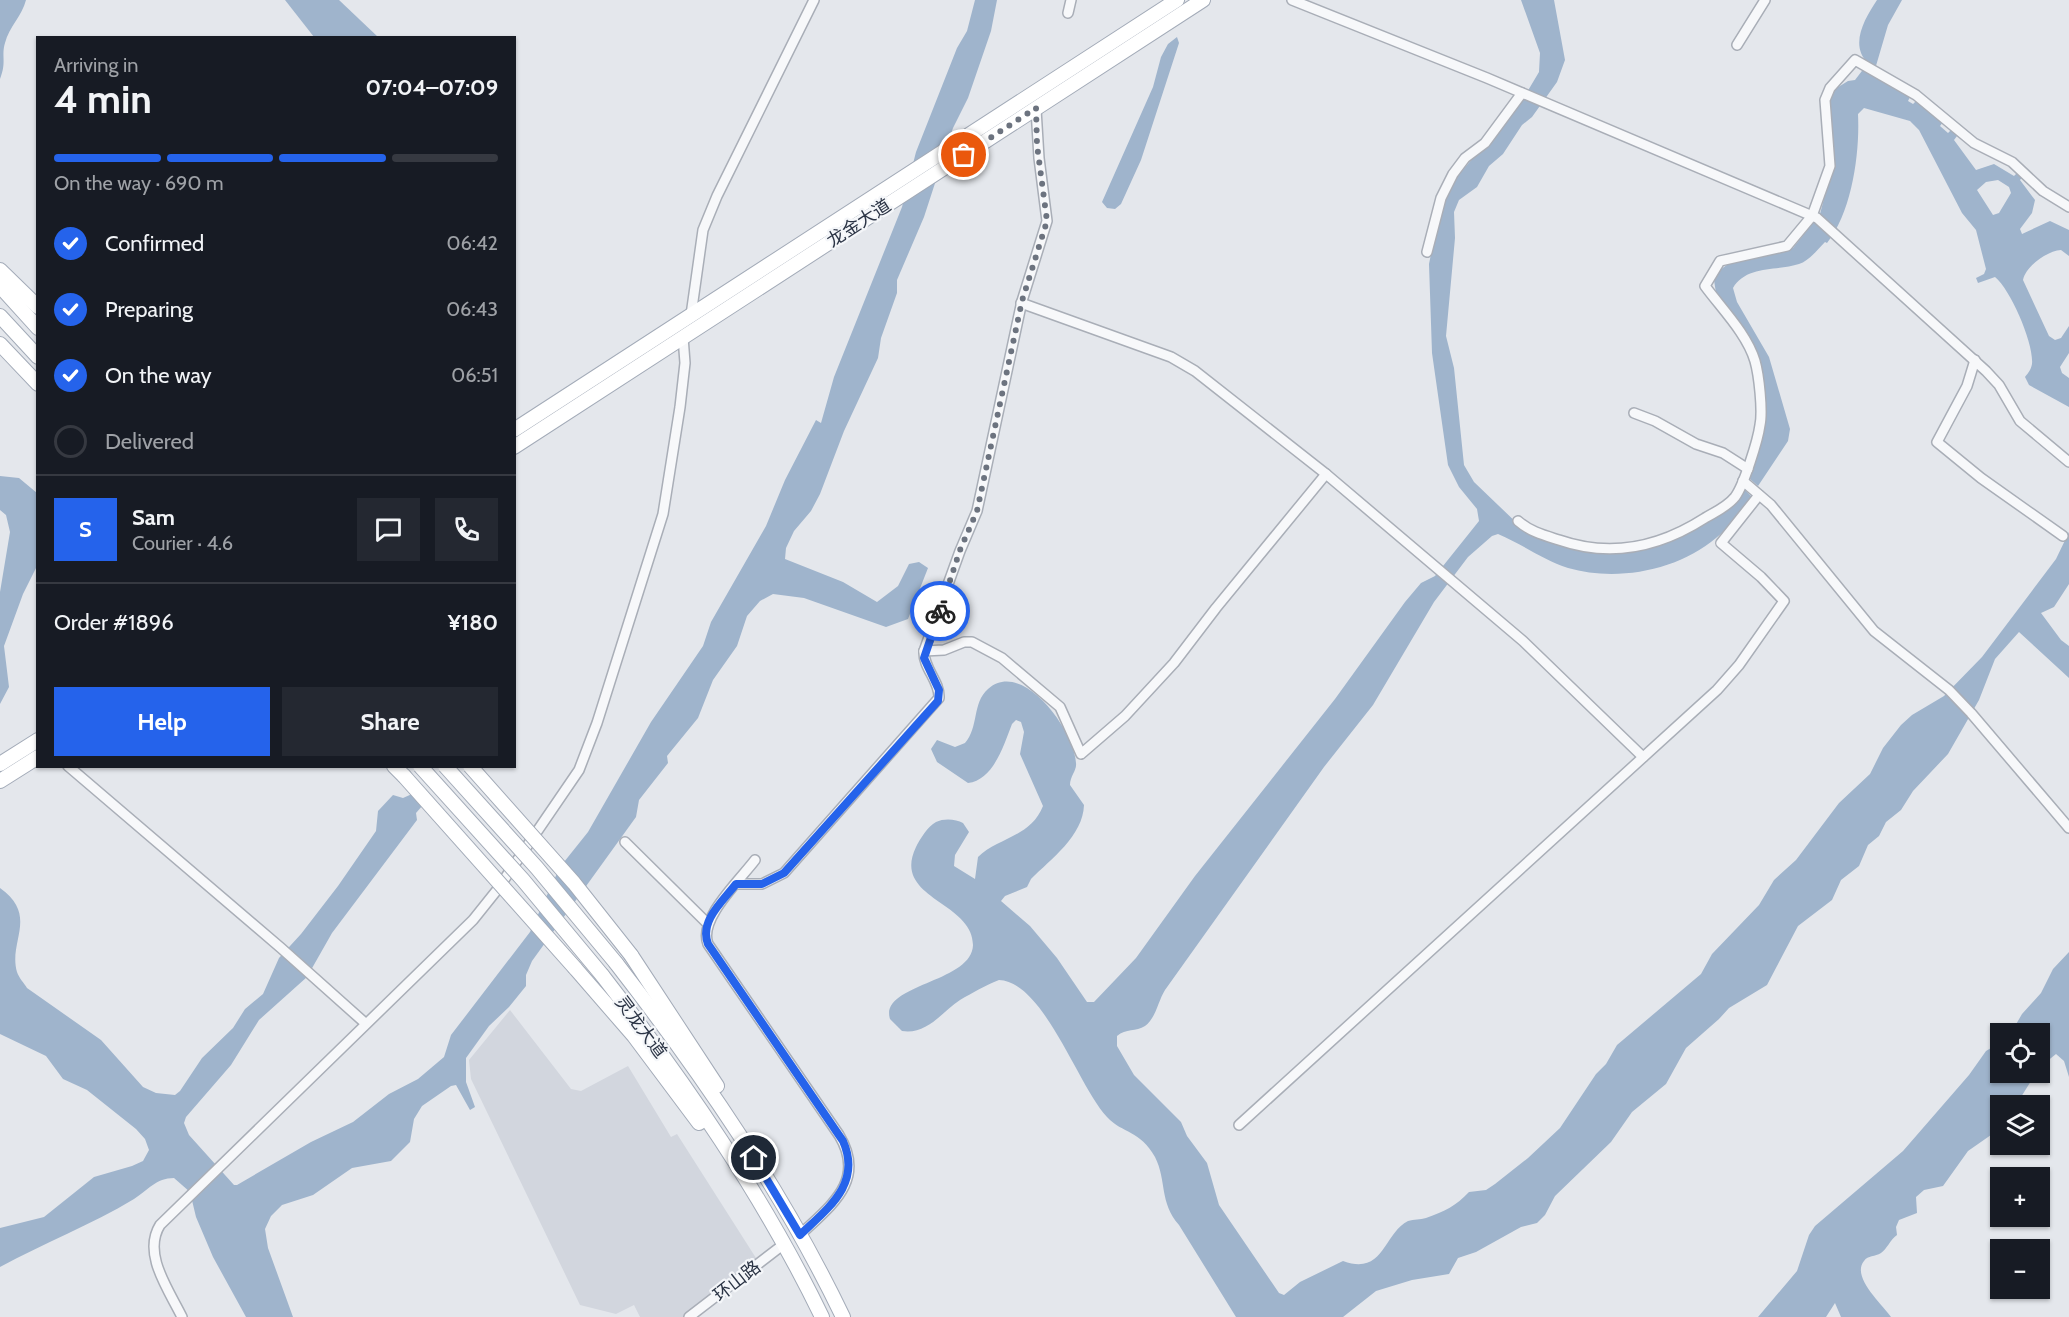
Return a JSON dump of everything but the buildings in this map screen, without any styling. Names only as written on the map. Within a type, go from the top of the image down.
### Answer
[{"type":"main road","name":"龙金大道","points":[[516,429],[1177,0]]},
{"type":"main road","name":"龙金大道","points":[[516,446],[1203,0]]},
{"type":"main road","points":[[0,270],[36,305]]},
{"type":"main road","points":[[0,286],[34,324]]},
{"type":"main road","points":[[0,316],[36,355]]},
{"type":"main road","points":[[0,344],[36,382]]},
{"type":"main road","points":[[0,764],[36,741]]},
{"type":"main road","points":[[0,781],[36,758]]},
{"type":"main road","name":"灵龙大道","points":[[422,768],[523,880],[602,975],[679,1078],[759,1202],[822,1317]]},
{"type":"main road","name":"灵龙大道","points":[[447,768],[544,876],[616,963],[694,1067],[785,1208],[843,1317]]},
{"type":"main road","points":[[472,768],[553,858],[631,955],[725,1098],[785,1208]]},
{"type":"main road","points":[[399,771],[634,1036],[725,1162],[759,1202]]},
{"type":"street","points":[[691,315],[703,230],[814,0]]},
{"type":"street","points":[[1068,13],[1071,0]]},
{"type":"street","points":[[1292,0],[1523,94],[1814,217],[1975,360],[1999,385],[2020,421],[2069,462]]},
{"type":"street","points":[[1737,45],[1765,0]]},
{"type":"street","points":[[1518,521],[1532,531],[1580,547],[1636,548],[1665,541],[1725,506],[1736,496],[1748,469],[1761,424],[1756,364],[1744,338],[1705,286],[1720,261],[1787,246],[1814,217],[1830,166],[1825,100],[1830,88],[1855,60],[1916,95],[1974,143],[2012,162],[2043,190],[2069,207]]},
{"type":"street","points":[[1427,252],[1441,198],[1454,174],[1465,158],[1485,143],[1523,94]]},
{"type":"street","points":[[736,884],[762,884],[784,873],[936,704],[939,690],[924,658],[924,651],[960,550],[977,511],[1021,303],[1048,216],[1038,151],[1036,108]]},
{"type":"street","points":[[1021,303],[1187,366],[1326,474],[1523,641],[1643,757]]},
{"type":"street","points":[[182,1317],[156,1262],[153,1246],[160,1225],[483,908],[579,770],[603,703],[663,514],[685,363],[683,337]]},
{"type":"street","points":[[1975,360],[1967,386],[1937,442],[1981,478],[2063,536]]},
{"type":"street","points":[[1634,413],[1655,421],[1696,444],[1724,453],[1748,469]]},
{"type":"street","points":[[924,651],[944,651],[964,642],[972,642],[1002,658],[1060,707],[1081,754],[1125,716],[1174,663],[1326,474]]},
{"type":"street","points":[[1743,481],[1771,505],[1874,631],[1949,690],[1971,713],[2069,828]]},
{"type":"street","points":[[1239,1125],[1732,674],[1784,601],[1761,577],[1721,543],[1759,495]]},
{"type":"street","points":[[70,768],[365,1023]]},
{"type":"street","points":[[625,842],[707,923]]},
{"type":"street","points":[[755,860],[707,923],[705,936],[708,944],[839,1135],[848,1153],[849,1175],[842,1192],[800,1235]]},
{"type":"street","name":"环山路","points":[[689,1317],[784,1244]]},
{"type":"shaded area","points":[[510,1010],[571,1089],[581,1091],[628,1066],[671,1137],[677,1134],[756,1258],[725,1288],[683,1317],[640,1317],[634,1305],[616,1314],[580,1305],[471,1079],[469,1060]]},
{"type":"water","points":[[0,0],[26,0],[7,37],[0,79]]},
{"type":"water","points":[[285,0],[339,0],[377,36],[313,36]]},
{"type":"water","points":[[975,0],[997,0],[991,31],[968,98],[953,128],[924,217],[897,280],[897,293],[881,338],[878,358],[844,431],[820,494],[811,511],[794,531],[786,548],[785,559],[843,582],[877,602],[898,586],[909,564],[919,562],[928,568],[908,619],[886,627],[804,598],[773,594],[760,601],[747,616],[737,646],[713,680],[698,718],[667,756],[668,763],[639,800],[636,817],[532,961],[526,975],[526,986],[489,1026],[466,1058],[466,1082],[475,1107],[470,1110],[456,1085],[451,1086],[422,1106],[414,1119],[410,1142],[391,1161],[352,1168],[313,1195],[282,1205],[271,1216],[265,1229],[268,1248],[293,1317],[246,1317],[213,1257],[196,1217],[190,1192],[174,1178],[157,1182],[118,1208],[0,1267],[0,1228],[44,1217],[94,1177],[143,1161],[149,1150],[145,1139],[136,1129],[87,1090],[63,1079],[46,1056],[0,1034],[0,888],[12,898],[18,909],[20,929],[15,961],[17,972],[27,988],[101,1040],[143,1087],[156,1093],[175,1095],[202,1058],[233,1028],[245,1009],[263,994],[279,958],[301,934],[338,886],[376,831],[378,811],[393,795],[403,798],[412,794],[423,805],[416,813],[417,820],[332,933],[307,977],[259,1020],[231,1065],[186,1117],[184,1123],[189,1135],[234,1185],[237,1185],[311,1142],[353,1122],[389,1094],[418,1079],[444,1057],[451,1035],[530,932],[560,867],[588,832],[651,722],[703,646],[711,622],[766,526],[785,480],[816,420],[821,423],[834,377],[902,207],[916,152],[957,48],[967,31]]},
{"type":"water","points":[[1521,0],[1554,0],[1565,60],[1557,82],[1532,117],[1522,125],[1503,154],[1489,166],[1477,187],[1459,200],[1454,212],[1455,238],[1446,336],[1454,368],[1464,465],[1474,482],[1522,528],[1611,552],[1689,532],[1732,504],[1744,489],[1753,498],[1726,529],[1700,549],[1683,559],[1645,571],[1606,574],[1568,568],[1498,534],[1492,536],[1468,557],[1434,602],[1373,705],[1324,767],[1165,990],[1149,1023],[1142,1028],[1117,1036],[1117,1046],[1134,1075],[1181,1122],[1187,1136],[1207,1163],[1219,1205],[1279,1293],[1284,1295],[1300,1282],[1343,1261],[1357,1264],[1367,1263],[1382,1252],[1393,1235],[1408,1221],[1426,1218],[1445,1210],[1455,1205],[1469,1192],[1486,1190],[1528,1158],[1560,1128],[1617,1045],[1701,974],[1712,954],[1759,905],[1774,880],[1796,860],[1839,803],[1870,774],[1883,748],[1901,725],[1912,715],[1944,696],[1982,657],[2056,559],[2069,532],[2069,584],[2054,607],[2041,613],[2061,640],[2069,646],[2069,678],[2019,632],[1995,659],[1979,700],[1948,754],[1913,791],[1901,810],[1886,822],[1879,836],[1868,845],[1859,866],[1841,880],[1832,900],[1798,926],[1767,985],[1729,1008],[1686,1048],[1666,1084],[1632,1112],[1611,1142],[1555,1196],[1545,1215],[1537,1223],[1521,1227],[1476,1252],[1458,1258],[1449,1274],[1412,1280],[1376,1291],[1343,1317],[1236,1317],[1168,1208],[1155,1157],[1137,1137],[1107,1117],[1084,1083],[1045,1016],[1031,998],[1015,985],[999,980],[960,1000],[919,1030],[902,1031],[890,1019],[890,1007],[898,998],[958,968],[969,958],[973,945],[970,930],[961,918],[923,889],[914,878],[911,864],[916,847],[924,833],[939,821],[950,820],[963,823],[969,832],[955,855],[954,866],[975,879],[978,857],[1022,831],[1038,816],[1043,806],[1020,754],[1024,732],[1021,722],[1016,720],[1012,724],[997,760],[985,775],[968,783],[937,762],[931,749],[937,740],[955,747],[965,743],[972,730],[977,708],[983,695],[988,689],[1002,682],[1016,683],[1031,691],[1057,718],[1073,750],[1076,766],[1070,785],[1084,805],[1082,816],[1072,837],[1031,879],[1027,887],[1005,896],[1001,901],[1030,926],[1057,958],[1087,1002],[1094,1002],[1136,958],[1195,876],[1335,699],[1405,602],[1421,583],[1435,576],[1479,521],[1477,509],[1459,487],[1448,465],[1432,353],[1429,264],[1437,224],[1450,185],[1523,99],[1539,72],[1540,53]]},
{"type":"water","points":[[1877,0],[1902,0],[1888,25],[1873,76],[1910,97],[1908,101],[1913,104],[1916,101],[1919,102],[1943,122],[1940,126],[1948,133],[1951,130],[1957,136],[1954,140],[1976,170],[1994,164],[2014,176],[2018,172],[2023,176],[2020,180],[2035,200],[2032,213],[2020,229],[2022,234],[2050,221],[2069,230],[2069,256],[2061,250],[2044,256],[2028,270],[2023,280],[2049,336],[2055,340],[2061,338],[2069,326],[2069,353],[2060,367],[2062,373],[2069,378],[2069,407],[2029,385],[2025,377],[2032,366],[2032,355],[2020,318],[2008,293],[1995,277],[1978,283],[1976,278],[1984,274],[1986,269],[1976,230],[1962,213],[1919,130],[1910,121],[1864,108],[1858,114],[1858,146],[1853,182],[1843,215],[1827,243],[1825,242],[1803,262],[1754,272],[1739,281],[1733,288],[1737,302],[1769,357],[1790,429],[1788,441],[1758,486],[1750,479],[1764,420],[1750,344],[1716,293],[1714,280],[1720,270],[1728,264],[1793,248],[1820,214],[1834,160],[1825,105],[1835,89],[1848,81],[1855,80],[1868,63],[1862,56],[1859,40]],"holes":[[[1998,180],[2009,187],[2011,193],[1999,213],[1993,215],[1977,190],[1986,182]]]},
{"type":"water","points":[[1177,37],[1179,43],[1141,160],[1121,204],[1115,209],[1107,208],[1102,202],[1153,87],[1161,57],[1168,44]]},
{"type":"water","points":[[0,476],[19,478],[36,492],[36,568],[23,594],[4,646],[9,687],[0,704],[0,592],[10,532],[6,515],[0,510]]},
{"type":"water","points":[[2069,952],[2069,1077],[2064,1061],[2056,1054],[2050,1059],[2050,1023],[2017,1023],[2041,993],[2053,969]]},
{"type":"water","points":[[1990,1049],[1990,1083],[2030,1083],[2022,1095],[1990,1095],[1990,1136],[1968,1151],[1943,1186],[1924,1190],[1916,1197],[1917,1213],[1899,1220],[1896,1227],[1897,1235],[1881,1253],[1864,1261],[1861,1275],[1864,1282],[1891,1317],[1841,1317],[1835,1303],[1826,1317],[1758,1317],[1797,1271],[1809,1235],[1815,1226],[1903,1151],[1969,1075]]},
{"type":"way so far","points":[[940,611],[960,550],[977,511],[1026,284],[1048,216],[1036,132],[1036,108],[964,155]]},
{"type":"route","points":[[754,1158],[800,1235],[835,1202],[845,1187],[849,1175],[848,1153],[843,1141],[708,944],[705,936],[707,923],[736,884],[762,884],[784,873],[938,701],[939,690],[924,658],[924,651],[940,611]]}]
